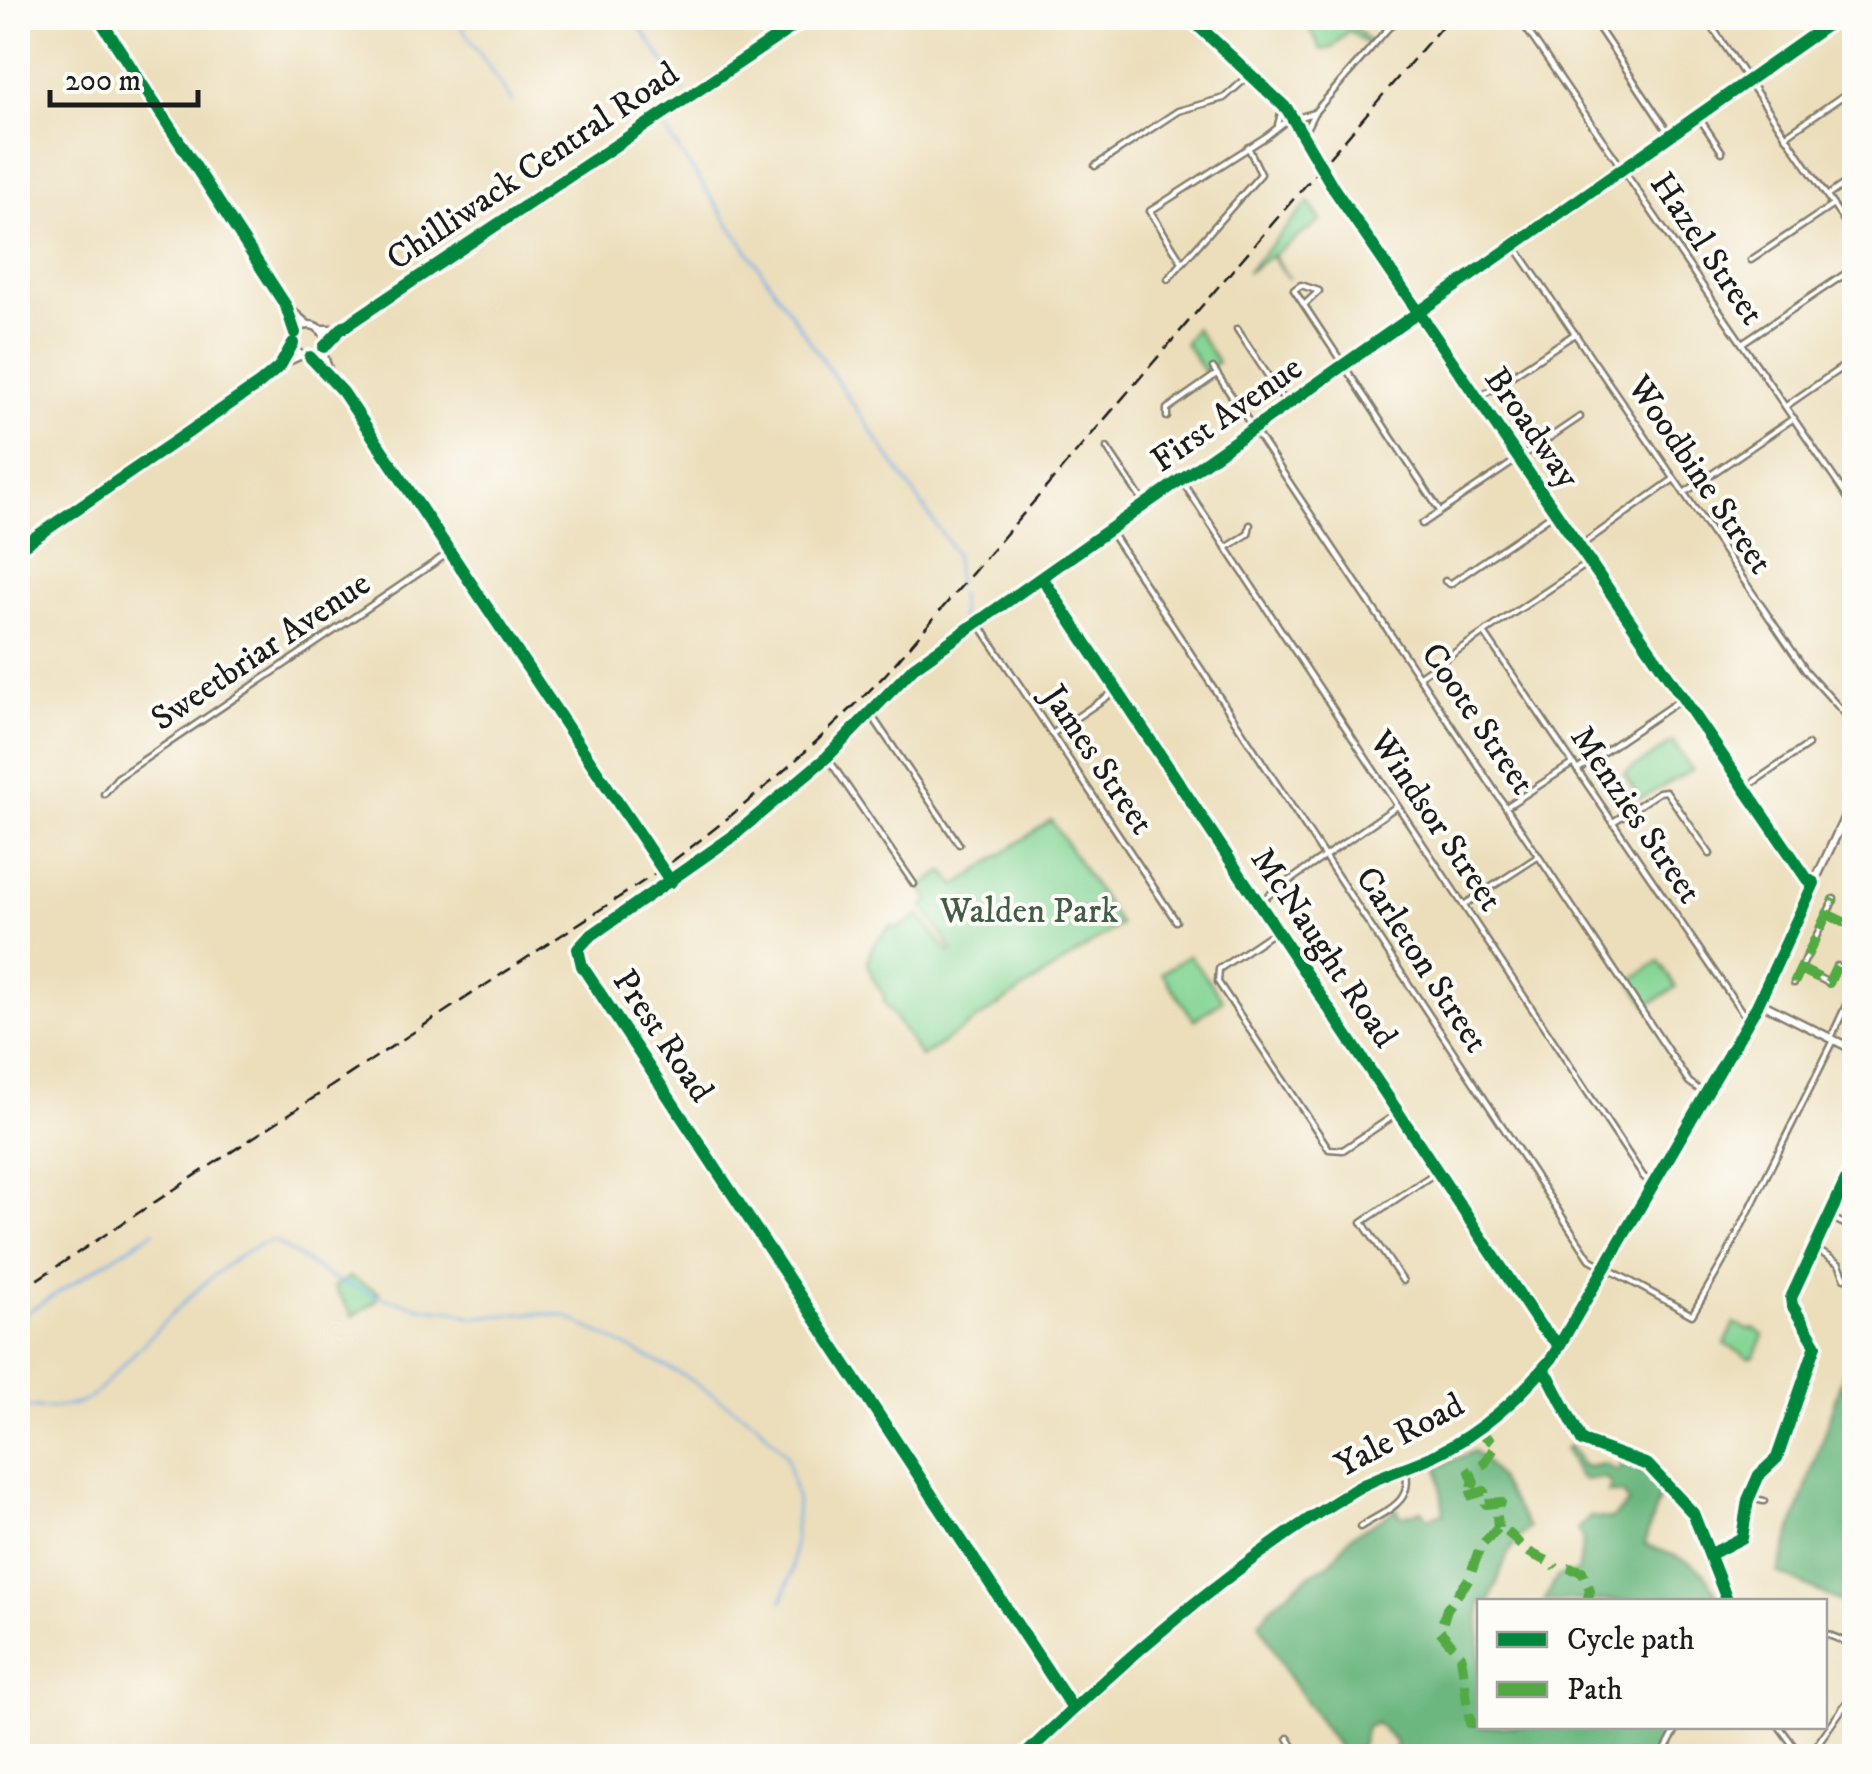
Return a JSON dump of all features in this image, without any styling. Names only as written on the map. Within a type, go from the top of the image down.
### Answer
[{"type":"street","points":[[100,18],[286,306],[295,334],[280,366]]},
{"type":"street","name":"Chilliwack Central Road","points":[[323,348],[341,330],[806,18]]},
{"type":"street","name":"Broadway","points":[[1190,18],[1294,118],[1321,168],[1477,399],[1814,883]]},
{"type":"street","points":[[1304,133],[1314,113],[1398,18]]},
{"type":"street","name":"Hazel Street","points":[[1519,18],[1854,507]]},
{"type":"street","points":[[1592,18],[1670,135]]},
{"type":"street","points":[[1706,18],[1854,236]]},
{"type":"street","name":"First Avenue","points":[[671,882],[828,757],[914,668],[1837,18]]},
{"type":"street","points":[[1095,166],[1178,111],[1224,98],[1251,74]]},
{"type":"street","points":[[1785,136],[1854,88]]},
{"type":"street","points":[[1278,125],[1283,104]]},
{"type":"street","points":[[1182,262],[1150,210],[1278,125],[1314,113]]},
{"type":"street","points":[[1698,116],[1722,152]]},
{"type":"street","points":[[1168,279],[1261,174],[1248,147]]},
{"type":"street","points":[[1827,196],[1854,177]]},
{"type":"street","points":[[1751,260],[1833,205]]},
{"type":"street","name":"Woodbine Street","points":[[1514,245],[1806,671],[1854,724]]},
{"type":"street","points":[[1742,343],[1854,268]]},
{"type":"street","points":[[1304,305],[1319,291],[1301,285],[1294,290],[1440,511]]},
{"type":"street","points":[[286,306],[309,326],[341,330]]},
{"type":"street","points":[[295,334],[309,326]]},
{"type":"street","points":[[318,329],[324,336],[330,375]]},
{"type":"street","points":[[1237,329],[1288,406]]},
{"type":"street","points":[[1477,399],[1574,334]]},
{"type":"street","points":[[293,344],[330,375],[671,882]]},
{"type":"street","points":[[18,548],[240,398],[280,366],[323,348]]},
{"type":"street","points":[[1786,406],[1854,359]]},
{"type":"street","name":"Coote Street","points":[[1213,368],[1690,1082],[1705,1094]]},
{"type":"street","points":[[1167,417],[1168,409],[1217,374]]},
{"type":"street","points":[[1422,524],[1580,417]]},
{"type":"street","points":[[1684,494],[1794,418]]},
{"type":"street","points":[[1107,448],[1146,506]]},
{"type":"street","points":[[1580,546],[1674,479]]},
{"type":"street","name":"Windsor Street","points":[[1182,481],[1652,1185]]},
{"type":"street","points":[[1445,582],[1450,584],[1556,512]]},
{"type":"street","points":[[1226,548],[1248,534],[1250,525]]},
{"type":"street","name":"Carleton Street","points":[[1110,531],[1590,1259],[1692,1315],[1727,1256],[1833,1038]]},
{"type":"street","name":"Sweetbriar Avenue","points":[[104,794],[117,778],[450,552]]},
{"type":"street","points":[[1421,675],[1590,562]]},
{"type":"street","name":"McNaught Road","points":[[1043,579],[1547,1336],[1560,1345]]},
{"type":"street","name":"James Street","points":[[979,624],[1176,921]]},
{"type":"street","name":"Menzies Street","points":[[1485,634],[1748,1021]]},
{"type":"street","points":[[1052,734],[1117,690]]},
{"type":"street","points":[[1577,770],[1683,698]]},
{"type":"street","points":[[870,713],[959,844]]},
{"type":"street","points":[[1745,788],[1808,745]]},
{"type":"street","points":[[828,757],[914,884]]},
{"type":"street","points":[[1508,806],[1572,764]]},
{"type":"street","points":[[1613,822],[1659,792],[1666,792],[1710,854]]},
{"type":"street","name":"Yale Road","points":[[1024,1756],[1124,1662],[1216,1586],[1350,1492],[1462,1439],[1518,1395],[1542,1370],[1759,1002],[1854,797]]},
{"type":"street","points":[[1258,902],[1398,806]]},
{"type":"street","points":[[1464,905],[1539,856]]},
{"type":"street","points":[[1803,872],[1819,871]]},
{"type":"street","name":"Prest Road","points":[[671,882],[580,944],[579,961],[1073,1708]]},
{"type":"street","points":[[1794,983],[1834,899]]},
{"type":"street","points":[[1827,914],[1854,927]]},
{"type":"street","points":[[1278,930],[1219,969],[1218,982],[1329,1148],[1343,1150],[1398,1113]]},
{"type":"street","points":[[1801,970],[1829,983],[1837,966],[1854,974]]},
{"type":"street","points":[[1833,1038],[1854,988]]},
{"type":"street","points":[[1759,1002],[1854,1050]]},
{"type":"street","points":[[1712,1554],[1742,1538],[1759,1475],[1777,1458],[1816,1348],[1791,1300],[1854,1163]]},
{"type":"street","points":[[1404,1281],[1362,1222],[1438,1172]]},
{"type":"street","points":[[1828,1216],[1854,1229]]},
{"type":"street","points":[[1813,1247],[1839,1264],[1845,1278]]},
{"type":"street","points":[[1542,1370],[1582,1441],[1648,1465],[1693,1513],[1728,1599]]},
{"type":"street","points":[[1360,1527],[1397,1506],[1407,1490],[1405,1468]]},
{"type":"street","points":[[1750,1498],[1764,1501]]},
{"type":"street","points":[[1827,1634],[1854,1646]]},
{"type":"street","points":[[1810,1756],[1854,1692]]},
{"type":"street","points":[[1663,1756],[1676,1729]]},
{"type":"street","points":[[1782,1729],[1801,1756]]},
{"type":"street","points":[[1288,1738],[1299,1756]]},
{"type":"green space","points":[[1305,18],[1359,18],[1353,26],[1371,43],[1369,46],[1349,30],[1332,48],[1321,50]]},
{"type":"green space","points":[[1309,202],[1321,221],[1273,255],[1289,279],[1271,256],[1246,273]]},
{"type":"green space","points":[[1195,328],[1218,362],[1204,372],[1185,343]]},
{"type":"green space","points":[[1673,742],[1692,770],[1640,799],[1624,774]]},
{"type":"green space","name":"Walden Park","points":[[1051,820],[1120,925],[921,1057],[883,1000],[885,997],[869,967],[870,952],[891,926],[898,929],[919,915],[949,953],[953,952],[923,906],[930,901],[921,887],[944,871],[956,886]]},
{"type":"green space","points":[[1189,955],[1223,1000],[1194,1020],[1162,973]]},
{"type":"green space","points":[[1659,961],[1676,987],[1647,1006],[1631,980]]},
{"type":"green space","points":[[350,1277],[379,1292],[375,1302],[353,1316],[334,1287]]},
{"type":"green space","points":[[1735,1323],[1764,1336],[1755,1356],[1749,1358],[1725,1344]]},
{"type":"green space","points":[[1854,1342],[1854,1608],[1778,1573]]},
{"type":"green space","points":[[1569,1446],[1583,1466],[1604,1464],[1617,1471],[1623,1463],[1642,1469],[1662,1489],[1644,1544],[1699,1569],[1718,1599],[1545,1599],[1558,1576],[1578,1572],[1583,1540],[1578,1529],[1590,1517],[1612,1519],[1629,1503],[1623,1493],[1608,1493],[1611,1485],[1606,1478],[1580,1478],[1565,1449]]},
{"type":"green space","points":[[1474,1451],[1497,1477],[1529,1528],[1509,1553],[1491,1599],[1477,1599],[1477,1729],[1668,1729],[1654,1756],[1380,1756],[1394,1751],[1396,1742],[1376,1722],[1366,1727],[1362,1744],[1344,1756],[1287,1674],[1259,1622],[1275,1603],[1330,1563],[1351,1536],[1398,1509],[1404,1516],[1422,1510],[1428,1518],[1444,1513],[1438,1467]]},
{"type":"waterway","points":[[456,18],[512,102]]},
{"type":"waterway","points":[[634,18],[685,93]]},
{"type":"waterway","points":[[690,101],[692,105],[663,127],[955,553],[957,586]]},
{"type":"waterway","points":[[959,594],[961,623]]},
{"type":"waterway","points":[[18,1318],[155,1231]]},
{"type":"waterway","points":[[18,1407],[65,1406],[92,1397],[206,1282],[254,1247],[274,1241],[333,1279],[384,1298],[472,1317],[537,1313],[565,1316],[683,1375],[757,1423],[786,1455],[797,1501],[792,1571],[782,1601]]},
{"type":"railway","points":[[18,1292],[662,869],[805,752],[885,675],[1449,18]]},
{"type":"marked path","points":[[1794,983],[1834,899]]},
{"type":"marked path","points":[[1827,914],[1854,927]]},
{"type":"marked path","points":[[1801,969],[1829,983],[1837,966],[1854,974]]},
{"type":"marked path","points":[[1477,1429],[1496,1445],[1485,1463],[1470,1472],[1474,1482],[1467,1496],[1484,1491],[1486,1504],[1501,1502],[1498,1528]]},
{"type":"marked path","points":[[1477,1723],[1470,1723],[1461,1656],[1440,1631],[1447,1609],[1469,1579],[1480,1547],[1498,1528],[1556,1568]]},
{"type":"marked path","points":[[1568,1568],[1582,1571],[1590,1590],[1588,1599]]},
{"type":"marked path","points":[[1399,1756],[1420,1756]]},
{"type":"cycle path","points":[[99,18],[286,306],[295,333]]},
{"type":"cycle path","points":[[324,347],[341,329],[806,18]]},
{"type":"cycle path","points":[[1024,1756],[1140,1649],[1221,1582],[1361,1486],[1435,1455],[1468,1436],[1499,1413],[1540,1372],[1552,1358],[1757,1006],[1814,883],[1807,879],[1334,189],[1287,109],[1190,18]]},
{"type":"cycle path","points":[[1073,1709],[582,966],[578,949],[589,937],[732,837],[827,757],[914,667],[1837,18]]},
{"type":"cycle path","points":[[18,549],[259,384],[280,366],[293,343]]},
{"type":"cycle path","points":[[310,357],[343,392],[671,882]]},
{"type":"cycle path","points":[[1043,579],[1541,1327],[1559,1345]]},
{"type":"cycle path","points":[[1711,1554],[1742,1538],[1748,1500],[1759,1475],[1777,1458],[1816,1345],[1791,1298],[1854,1163]]},
{"type":"cycle path","points":[[1542,1370],[1582,1441],[1648,1465],[1693,1513],[1727,1599]]}]
